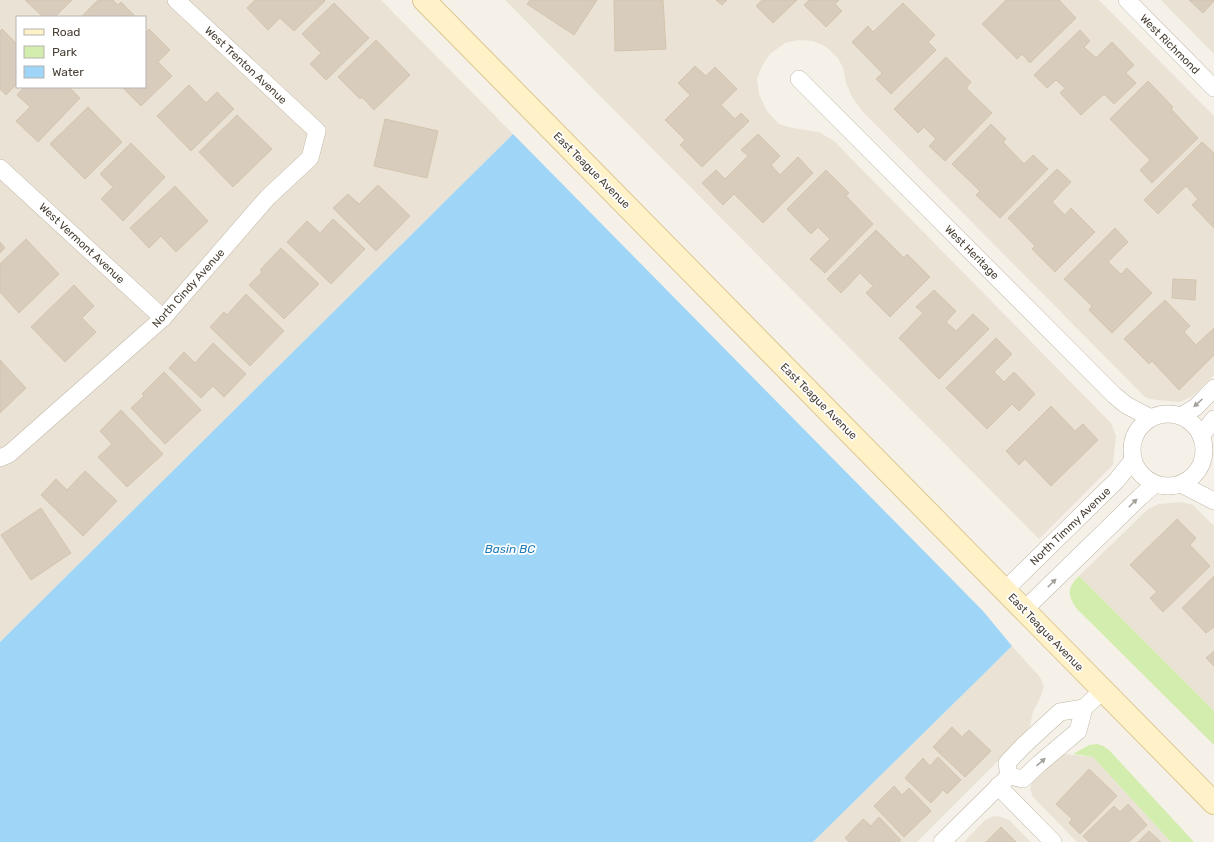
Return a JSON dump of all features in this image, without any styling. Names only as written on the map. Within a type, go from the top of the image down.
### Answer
[{"type":"street","name":"West Trenton Avenue","points":[[176,0],[317,131]]},
{"type":"street","name":"East Teague Avenue","points":[[424,0],[1214,803]]},
{"type":"street","name":"West Richmond","points":[[1127,0],[1214,88]]},
{"type":"street","name":"West Heritage","points":[[800,79],[1114,395],[1126,405],[1151,418]]},
{"type":"street","name":"North Cindy Avenue","points":[[0,458],[9,454],[163,318],[268,197],[310,158],[317,131]]},
{"type":"street","name":"West Vermont Avenue","points":[[0,168],[163,318]]},
{"type":"street","points":[[1181,416],[1196,406],[1214,388]]},
{"type":"street","points":[[1114,395],[1135,434]]},
{"type":"street","points":[[1171,413],[1181,416],[1189,420],[1196,427],[1201,436],[1204,446],[1204,457],[1200,468],[1188,480],[1180,484],[1168,486],[1155,484],[1145,478],[1138,470],[1133,460],[1132,442],[1135,434],[1142,425],[1151,418],[1160,414],[1171,413]]},
{"type":"street","points":[[1201,436],[1214,419]]},
{"type":"street","name":"North Timmy Avenue","points":[[1005,590],[1117,480],[1133,460]]},
{"type":"street","points":[[1200,468],[1214,495]]},
{"type":"street","points":[[1024,610],[1155,484]]},
{"type":"street","points":[[1180,484],[1214,501]]},
{"type":"street","points":[[1003,781],[1023,779],[1078,731],[1084,708],[1103,690]]},
{"type":"street","points":[[942,842],[1003,781],[1008,763],[1023,746],[1060,712],[1084,708]]},
{"type":"street","points":[[1003,781],[1053,842]]},
{"type":"shaded area","points":[[0,0],[381,0],[513,134],[0,642]]},
{"type":"shaded area","points":[[505,0],[1099,0],[1214,116],[1214,375],[1191,397],[1180,402],[1146,398],[862,111],[852,97],[846,83],[843,68],[838,58],[826,47],[813,41],[799,40],[785,43],[770,54],[762,66],[757,79],[759,94],[767,111],[779,124],[819,132],[834,141],[1111,423],[1116,436],[1113,465],[1039,539]]},
{"type":"shaded area","points":[[1161,0],[1214,0],[1214,54]]},
{"type":"shaded area","points":[[1182,502],[1193,505],[1214,526],[1214,711],[1079,576],[1148,509],[1159,504]]},
{"type":"shaded area","points":[[1012,646],[1040,677],[1044,687],[1033,712],[1030,726],[1019,740],[917,842],[813,842]]},
{"type":"shaded area","points":[[1064,754],[1093,757],[1171,842],[1077,842],[1033,797],[1030,789],[1033,780],[1056,757]]},
{"type":"shaded area","points":[[994,816],[1009,820],[1031,842],[964,842],[985,820]]},
{"type":"green space","points":[[1079,576],[1214,711],[1214,745],[1077,609],[1071,600],[1070,588]]},
{"type":"green space","points":[[1097,744],[1109,750],[1194,842],[1171,842],[1093,757],[1073,754],[1089,745]]},
{"type":"water","name":"Basin BC","points":[[513,134],[983,611],[1012,646],[813,842],[0,842],[0,642]]},
{"type":"building","points":[[25,0],[72,0],[56,16],[42,16]]},
{"type":"building","points":[[98,0],[113,0],[118,5],[121,2],[135,16],[82,16]]},
{"type":"building","points":[[255,0],[325,1],[294,31],[280,18],[268,30],[247,8]]},
{"type":"building","points":[[530,0],[597,0],[574,35],[527,4]]},
{"type":"building","points":[[614,0],[663,0],[666,49],[615,51]]},
{"type":"building","points":[[716,0],[727,0],[722,5]]},
{"type":"building","points":[[762,0],[797,0],[773,23],[756,6]]},
{"type":"building","points":[[809,0],[839,0],[835,4],[842,11],[826,27],[804,5]]},
{"type":"building","points":[[1006,0],[1059,0],[1076,18],[1030,63],[1022,54],[1017,59],[982,24]]},
{"type":"building","points":[[1189,0],[1214,0],[1214,1],[1203,13]]},
{"type":"building","points":[[334,3],[369,38],[326,80],[310,64],[321,53],[302,34]]},
{"type":"building","points":[[903,3],[935,35],[928,42],[936,50],[891,94],[876,79],[882,73],[852,42],[868,26],[873,32]]},
{"type":"building","points":[[2,29],[16,43],[16,85],[6,95],[0,89],[0,31]]},
{"type":"building","points":[[149,29],[170,50],[158,62],[172,76],[141,106],[123,88],[146,88],[146,32]]},
{"type":"building","points":[[1080,30],[1090,41],[1084,47],[1096,58],[1112,42],[1134,65],[1126,73],[1136,83],[1114,104],[1104,94],[1081,115],[1060,93],[1065,88],[1056,80],[1047,88],[1034,75]]},
{"type":"building","points":[[376,40],[410,75],[374,110],[362,97],[360,99],[338,77]]},
{"type":"building","points":[[946,57],[971,82],[966,88],[992,113],[945,161],[929,146],[936,139],[924,127],[918,133],[894,109]]},
{"type":"building","points":[[695,66],[706,76],[715,67],[737,89],[721,105],[735,119],[741,113],[749,121],[702,167],[680,145],[685,140],[665,120],[690,95],[678,83]]},
{"type":"building","points":[[1148,81],[1173,107],[1171,109],[1198,138],[1152,183],[1140,170],[1150,160],[1110,119]]},
{"type":"building","points":[[189,85],[206,103],[217,92],[234,109],[191,151],[157,116]]},
{"type":"building","points":[[23,88],[70,88],[80,98],[38,142],[16,121],[30,107],[17,95]]},
{"type":"building","points":[[88,107],[122,142],[85,179],[50,144]]},
{"type":"building","points":[[237,115],[272,149],[233,187],[199,152]]},
{"type":"building","points":[[385,119],[438,131],[427,178],[374,166]]},
{"type":"building","points":[[991,124],[1006,139],[1003,142],[1024,164],[1033,155],[1048,169],[1000,218],[976,195],[980,191],[952,164]]},
{"type":"building","points":[[758,134],[780,156],[771,165],[780,175],[798,157],[813,173],[763,223],[734,194],[723,205],[702,183],[716,170],[725,179],[748,156],[741,150]]},
{"type":"building","points":[[1202,142],[1214,153],[1214,228],[1192,205],[1198,199],[1186,186],[1158,214],[1144,200]]},
{"type":"building","points":[[131,143],[165,177],[123,221],[101,199],[113,187],[100,174]]},
{"type":"building","points":[[1057,169],[1071,182],[1052,202],[1065,215],[1071,208],[1095,232],[1055,272],[1032,249],[1035,246],[1008,218]]},
{"type":"building","points":[[826,170],[849,193],[846,196],[873,224],[825,273],[810,259],[830,239],[818,227],[811,234],[787,209]]},
{"type":"building","points":[[378,185],[410,216],[376,251],[333,208],[348,194],[359,204]]},
{"type":"building","points":[[175,186],[208,221],[176,252],[161,236],[149,248],[130,228]]},
{"type":"building","points":[[333,219],[365,249],[331,284],[287,242],[307,221],[320,233]]},
{"type":"building","points":[[1115,228],[1128,242],[1108,262],[1121,274],[1127,268],[1152,293],[1112,333],[1089,310],[1092,306],[1064,279]]},
{"type":"building","points":[[876,230],[904,258],[907,254],[930,277],[890,317],[866,293],[873,286],[860,273],[841,293],[827,279]]},
{"type":"building","points":[[26,239],[59,274],[19,313],[0,292],[0,264]]},
{"type":"building","points":[[0,242],[5,248],[0,253]]},
{"type":"building","points":[[281,248],[319,284],[284,319],[249,285],[262,272],[260,270]]},
{"type":"building","points":[[1173,279],[1196,280],[1195,300],[1172,298]]},
{"type":"building","points":[[74,285],[94,306],[82,318],[96,332],[65,362],[31,327]]},
{"type":"building","points":[[934,290],[956,311],[946,322],[956,331],[973,314],[989,329],[939,379],[899,338],[923,313],[916,307]]},
{"type":"building","points":[[246,294],[284,331],[250,366],[210,327],[224,312],[227,315]]},
{"type":"building","points":[[1165,300],[1190,326],[1184,332],[1196,345],[1214,328],[1214,355],[1179,390],[1152,361],[1149,364],[1124,339]]},
{"type":"building","points":[[996,338],[1012,354],[994,372],[1004,382],[1014,372],[1035,394],[1019,411],[1012,404],[987,429],[946,388]]},
{"type":"building","points":[[213,343],[246,374],[224,397],[213,386],[201,398],[169,368],[184,352],[195,363]]},
{"type":"building","points":[[0,360],[26,388],[0,413]]},
{"type":"building","points":[[164,372],[201,410],[165,444],[131,408],[144,396],[142,394]]},
{"type":"building","points":[[1051,406],[1075,431],[1083,424],[1098,440],[1051,486],[1025,459],[1019,465],[1006,451]]},
{"type":"building","points":[[121,410],[163,454],[127,487],[98,457],[112,444],[100,431]]},
{"type":"building","points":[[85,471],[117,501],[83,536],[41,495],[56,479],[67,490]]},
{"type":"building","points":[[41,508],[71,553],[31,580],[1,535]]},
{"type":"building","points":[[1177,519],[1196,538],[1190,545],[1210,566],[1163,612],[1150,598],[1157,592],[1130,565]]},
{"type":"building","points":[[1214,576],[1214,627],[1206,633],[1182,608]]},
{"type":"building","points":[[1214,651],[1214,666],[1206,658]]},
{"type":"building","points":[[952,727],[962,737],[969,730],[991,751],[965,777],[933,747]]},
{"type":"building","points":[[938,757],[961,780],[947,794],[943,790],[931,803],[905,778],[923,758],[930,766]]},
{"type":"building","points":[[1089,769],[1117,796],[1080,834],[1069,823],[1072,819],[1056,804]]},
{"type":"building","points":[[894,786],[902,795],[909,788],[931,811],[904,837],[874,806]]},
{"type":"building","points":[[1128,804],[1147,825],[1129,842],[1089,842],[1083,836],[1114,806],[1120,812]]},
{"type":"building","points":[[879,817],[901,840],[899,842],[849,842],[845,838],[863,819],[871,826]]},
{"type":"building","points":[[1001,827],[1016,842],[986,842]]},
{"type":"building","points":[[1149,831],[1161,842],[1138,842]]}]
